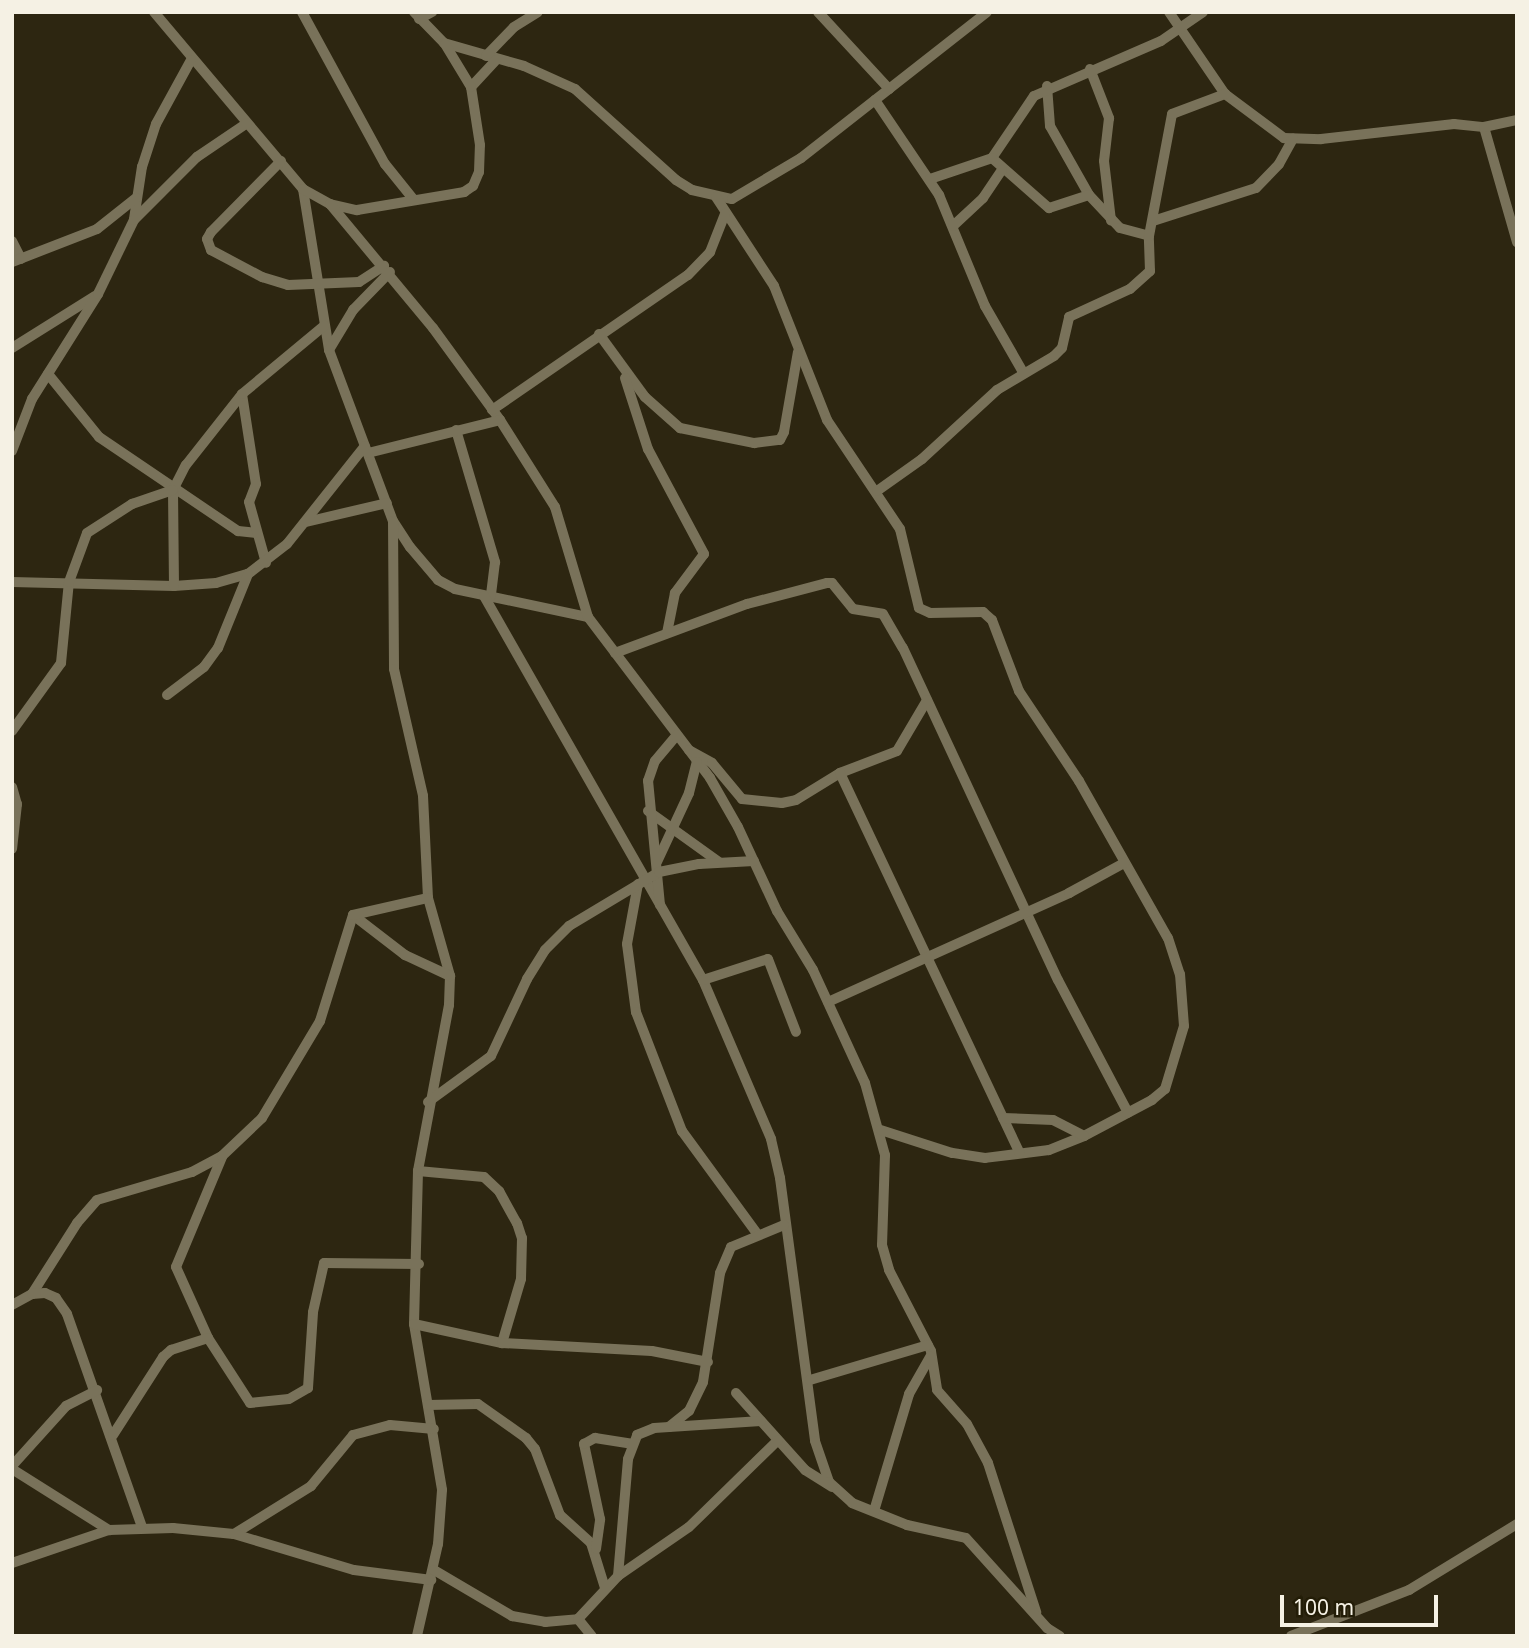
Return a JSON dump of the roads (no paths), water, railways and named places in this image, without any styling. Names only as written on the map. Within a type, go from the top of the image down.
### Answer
[{"type":"street","points":[[154,12],[191,60],[303,189],[330,204],[366,209],[464,192],[477,179],[480,145],[471,87],[444,43],[417,16]]},
{"type":"street","points":[[302,12],[385,164],[414,200]]},
{"type":"street","points":[[417,16],[432,12]]},
{"type":"street","points":[[471,87],[514,26],[538,12]]},
{"type":"street","points":[[818,12],[889,89]]},
{"type":"street","points":[[444,43],[552,76],[575,89],[676,180],[716,197],[744,195],[802,158],[988,12]]},
{"type":"street","points":[[1169,12],[1225,94],[1278,134],[1293,139],[1454,124],[1484,127],[1517,120]]},
{"type":"street","points":[[930,179],[992,158],[1028,101],[1047,86],[1161,41],[1203,12]]},
{"type":"street","points":[[134,220],[136,198],[156,124],[191,60]]},
{"type":"street","points":[[1090,69],[1108,118],[1104,161],[1111,221]]},
{"type":"street","points":[[1047,86],[1049,126],[1089,195],[1111,221],[1131,233],[1149,236]]},
{"type":"street","points":[[877,491],[1023,372],[1062,348],[1065,324],[1074,313],[1140,282],[1150,271],[1149,236],[1172,114],[1225,94]]},
{"type":"street","points":[[875,100],[930,179],[953,226],[985,306],[1023,372]]},
{"type":"street","points":[[12,451],[20,424],[98,294],[134,220],[197,157],[247,123]]},
{"type":"street","points":[[1484,127],[1517,242]]},
{"type":"street","points":[[1153,221],[1256,188],[1279,164],[1293,139]]},
{"type":"street","points":[[992,158],[1002,170],[1049,208],[1089,195]]},
{"type":"street","points":[[281,161],[211,232],[207,244],[262,277],[316,286],[359,282],[387,269]]},
{"type":"street","points":[[953,226],[983,198],[1002,170]]},
{"type":"street","points":[[303,189],[316,286],[329,350],[393,521],[394,669],[423,796],[428,898],[450,976],[449,1006],[428,1102],[418,1171],[419,1265],[414,1324],[434,1429],[442,1504],[432,1575],[417,1636]]},
{"type":"street","points":[[716,197],[774,286],[827,420],[877,491],[907,548],[919,608],[930,613],[983,612],[992,620],[1019,691],[1079,781],[1175,955],[1184,1018],[1165,1088],[1128,1113],[1084,1136],[1049,1150],[967,1157],[881,1130]]},
{"type":"street","points":[[12,241],[16,261],[97,229],[136,198]]},
{"type":"street","points":[[330,204],[363,248],[387,269],[500,420],[562,522],[588,617],[697,762],[754,861],[828,1002],[881,1130],[885,1154],[882,1245],[899,1294],[928,1346],[937,1390],[967,1424],[988,1463],[1036,1612],[1047,1632],[1060,1636]]},
{"type":"street","points":[[492,410],[688,275],[710,252],[725,214]]},
{"type":"street","points":[[329,350],[353,310],[387,269]]},
{"type":"street","points":[[12,348],[98,294]]},
{"type":"street","points":[[174,586],[174,489],[198,447],[242,394],[324,326]]},
{"type":"street","points":[[599,334],[623,371],[680,428],[770,443],[784,432],[798,348]]},
{"type":"street","points":[[623,371],[648,449],[704,554],[675,593],[667,633]]},
{"type":"street","points":[[48,374],[99,437],[238,531],[257,533]]},
{"type":"street","points":[[242,394],[256,478],[249,502],[266,563]]},
{"type":"street","points":[[12,582],[174,586],[216,583],[248,574],[266,563],[367,449],[500,420]]},
{"type":"street","points":[[456,430],[495,562],[487,596],[641,882],[660,905],[703,980],[771,1139],[780,1178],[784,1225],[810,1380],[820,1463],[836,1488]]},
{"type":"street","points":[[12,731],[61,663],[69,582],[80,543],[96,523],[132,504],[174,489]]},
{"type":"street","points":[[305,522],[387,503]]},
{"type":"street","points":[[393,521],[438,580],[487,596],[588,617]]},
{"type":"street","points":[[167,695],[204,667],[218,648],[248,574]]},
{"type":"street","points":[[615,653],[747,604],[832,583],[847,605],[883,614],[890,622],[1026,910],[1128,1113]]},
{"type":"street","points":[[688,750],[712,764],[750,802],[796,800],[839,773],[897,751],[927,700]]},
{"type":"street","points":[[660,905],[658,867],[649,811],[650,770],[677,735]]},
{"type":"street","points":[[428,1102],[477,1070],[491,1056],[545,950],[579,918],[641,882],[658,867],[674,830],[697,762]]},
{"type":"street","points":[[839,773],[925,959],[1020,1153]]},
{"type":"street","points":[[12,788],[17,804],[12,849]]},
{"type":"street","points":[[649,811],[719,862]]},
{"type":"street","points":[[658,867],[754,861]]},
{"type":"street","points":[[828,1002],[925,959],[1124,863]]},
{"type":"street","points":[[641,882],[627,944],[636,1012],[682,1131],[758,1235]]},
{"type":"street","points":[[353,915],[428,898]]},
{"type":"street","points":[[353,915],[405,954],[450,976]]},
{"type":"street","points":[[12,1305],[33,1294],[77,1223],[97,1200],[192,1172],[222,1156],[262,1118],[307,1047],[331,995],[353,915]]},
{"type":"street","points":[[703,980],[768,959],[796,1032]]},
{"type":"street","points":[[1003,1118],[1053,1120],[1084,1136]]},
{"type":"street","points":[[222,1156],[176,1267],[208,1338],[250,1403],[289,1399],[302,1394],[310,1380],[313,1312],[324,1263],[419,1265]]},
{"type":"street","points":[[418,1171],[484,1177],[494,1184],[517,1223],[522,1238],[521,1279],[502,1343]]},
{"type":"street","points":[[669,1427],[696,1401],[708,1362],[725,1258],[731,1247],[784,1225]]},
{"type":"street","points":[[33,1294],[56,1298],[67,1314],[113,1435],[142,1527]]},
{"type":"street","points":[[414,1324],[502,1343],[652,1352],[708,1362]]},
{"type":"street","points":[[113,1435],[163,1357],[171,1350],[208,1338]]},
{"type":"street","points":[[810,1380],[928,1346]]},
{"type":"street","points":[[874,1511],[909,1394],[930,1357]]},
{"type":"street","points":[[97,1390],[66,1406],[12,1467],[109,1530]]},
{"type":"street","points":[[736,1393],[805,1470],[836,1488],[852,1503],[907,1525],[966,1538],[1036,1612]]},
{"type":"street","points":[[428,1405],[478,1404],[520,1432],[535,1448],[560,1516],[587,1536],[605,1588]]},
{"type":"street","points":[[618,1576],[632,1444],[644,1429],[761,1422]]},
{"type":"street","points":[[234,1534],[311,1486],[353,1434],[390,1426],[434,1429]]},
{"type":"street","points":[[595,1553],[600,1519],[584,1444],[595,1438],[632,1444]]},
{"type":"street","points":[[12,1563],[109,1530],[142,1527],[234,1534],[328,1564],[432,1575],[512,1616],[545,1622],[578,1619],[618,1576],[689,1527],[778,1440]]},
{"type":"street","points":[[1291,1636],[1409,1590],[1517,1524]]},
{"type":"street","points":[[578,1619],[592,1636]]}]
